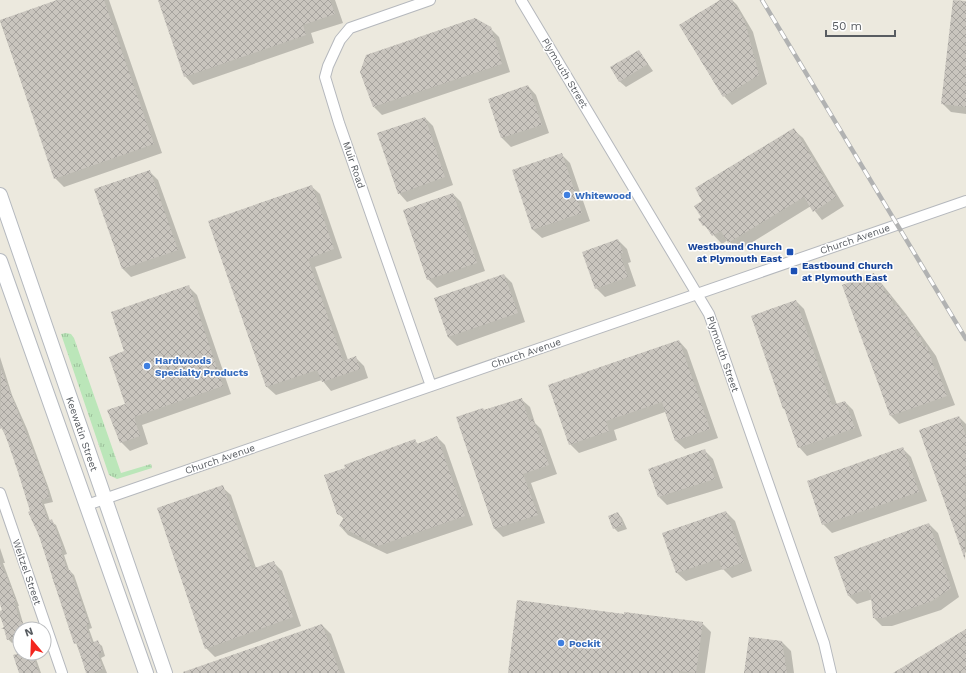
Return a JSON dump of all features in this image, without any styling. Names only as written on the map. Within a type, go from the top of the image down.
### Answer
[{"type":"main road","name":"Keewatin Street","points":[[0,196],[165,673]]},
{"type":"main road","name":"Keewatin Street","points":[[0,261],[146,673]]},
{"type":"street","name":"Muir Road","points":[[430,0],[350,28],[340,40],[328,66],[325,77],[342,131],[431,386]]},
{"type":"street","name":"Plymouth Street","points":[[521,0],[709,314],[824,643],[831,673]]},
{"type":"street","name":"Church Avenue","points":[[87,505],[966,201]]},
{"type":"street","name":"Weitzel Street","points":[[0,493],[62,673]]},
{"type":"green space","points":[[61,334],[71,334],[74,338],[121,473],[151,464],[152,468],[117,479],[109,475]]},
{"type":"building","points":[[57,0],[104,0],[154,144],[54,179],[0,20]]},
{"type":"building","points":[[158,0],[330,0],[335,14],[303,25],[306,35],[184,77]]},
{"type":"building","points":[[720,0],[732,0],[745,22],[759,75],[723,97],[679,25]]},
{"type":"building","points":[[953,0],[966,1],[966,107],[941,104]]},
{"type":"building","points":[[475,18],[491,27],[502,64],[373,107],[360,72],[366,55]]},
{"type":"building","points":[[639,50],[648,64],[619,82],[610,67]]},
{"type":"building","points":[[528,85],[542,125],[501,138],[488,99]]},
{"type":"building","points":[[425,117],[445,177],[398,194],[377,133]]},
{"type":"building","points":[[794,128],[836,197],[813,212],[804,197],[728,243],[721,231],[712,236],[705,225],[703,226],[698,219],[701,217],[694,206],[702,201],[695,188]]},
{"type":"building","points":[[562,153],[582,213],[532,230],[512,170]]},
{"type":"building","points":[[150,170],[178,250],[122,269],[94,189]]},
{"type":"building","points":[[312,185],[334,249],[308,259],[343,361],[356,356],[360,369],[322,382],[317,370],[266,387],[208,221]]},
{"type":"building","points":[[453,193],[477,263],[427,280],[403,210]]},
{"type":"building","points":[[618,239],[623,253],[620,254],[628,277],[595,289],[582,252]]},
{"type":"building","points":[[874,273],[878,285],[882,284],[886,295],[890,294],[894,306],[898,304],[902,316],[906,315],[910,326],[913,325],[917,337],[920,336],[924,347],[927,346],[935,370],[937,369],[947,396],[890,416],[842,285]]},
{"type":"building","points":[[504,274],[518,313],[448,337],[434,298]]},
{"type":"building","points":[[189,285],[223,386],[134,417],[140,436],[120,443],[107,410],[125,404],[109,357],[124,351],[111,312]]},
{"type":"building","points":[[796,300],[832,405],[845,401],[855,428],[798,448],[751,316]]},
{"type":"building","points":[[679,340],[710,429],[675,441],[662,402],[606,421],[609,431],[569,445],[548,385]]},
{"type":"building","points":[[1,369],[46,484],[49,498],[41,500],[48,521],[52,519],[59,538],[63,550],[61,551],[67,570],[70,570],[89,624],[86,625],[92,643],[98,640],[102,652],[98,654],[103,669],[93,673],[86,673],[77,643],[74,644],[39,536],[28,512],[30,511],[7,440],[2,428],[0,429]]},
{"type":"building","points":[[522,398],[529,421],[533,419],[549,465],[523,474],[538,515],[494,529],[456,417]]},
{"type":"building","points":[[959,416],[966,436],[965,560],[919,430]]},
{"type":"building","points":[[437,436],[465,516],[378,546],[339,526],[344,517],[337,514],[324,475],[345,468],[344,465],[415,439],[417,444]]},
{"type":"building","points":[[903,447],[919,492],[822,525],[807,481]]},
{"type":"building","points":[[705,449],[715,479],[658,497],[648,469]]},
{"type":"building","points":[[223,485],[252,569],[274,561],[293,617],[205,649],[157,508]]},
{"type":"building","points":[[726,511],[744,562],[722,570],[719,559],[676,573],[662,533]]},
{"type":"building","points":[[618,512],[623,525],[613,529],[608,516]]},
{"type":"building","points":[[929,523],[951,588],[932,601],[883,618],[873,618],[871,596],[868,589],[848,596],[834,557]]},
{"type":"building","points":[[0,564],[7,577],[16,602],[14,602],[20,621],[12,621],[12,638],[7,640],[4,629],[1,629],[4,627],[0,616],[0,611],[2,610],[0,604]]},
{"type":"building","points":[[517,600],[624,614],[624,612],[703,622],[696,673],[680,671],[679,673],[508,673]]},
{"type":"building","points":[[322,624],[340,673],[183,672]]},
{"type":"building","points":[[966,629],[966,673],[893,673]]},
{"type":"building","points":[[749,637],[782,641],[787,673],[744,673]]},
{"type":"building","points":[[15,661],[35,661],[39,673],[19,673]]},
{"type":"railway","points":[[762,0],[966,339]]},
{"type":"place","name":"Whitewood","points":[[567,195]]},
{"type":"place","name":"Westbound Church at Plymouth East","points":[[790,252]]},
{"type":"place","name":"Eastbound Church at Plymouth East","points":[[794,271]]},
{"type":"place","name":"Hardwoods Specialty Products","points":[[147,366]]},
{"type":"place","name":"Pockit","points":[[561,643]]}]
